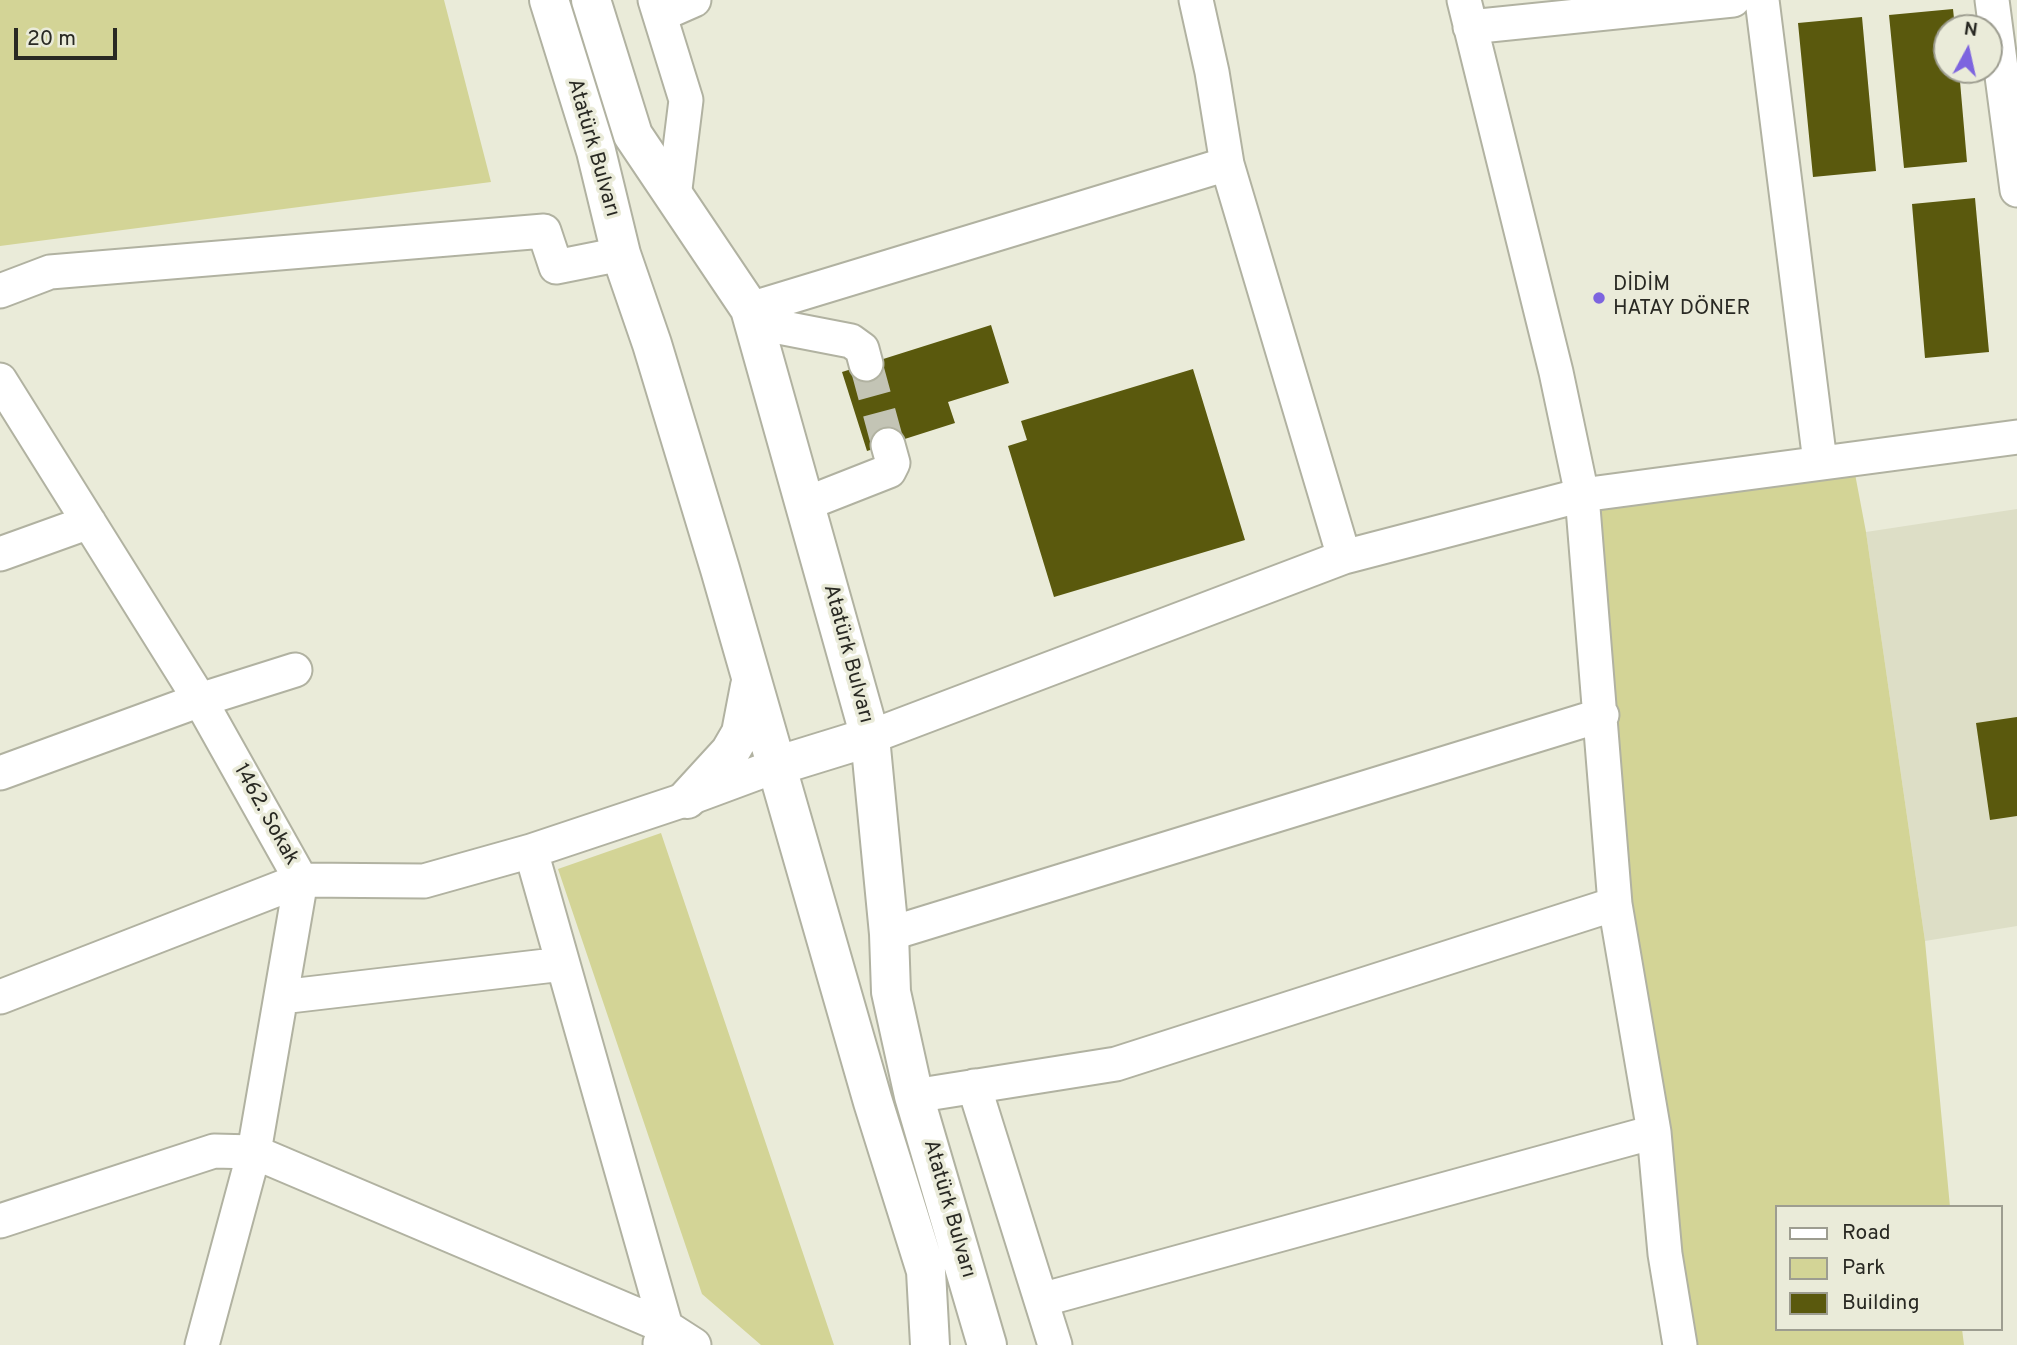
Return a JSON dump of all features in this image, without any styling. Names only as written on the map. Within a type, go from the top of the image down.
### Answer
[{"type":"main road","name":"Atatürk Bulvarı","points":[[549,0],[596,151],[621,254],[652,344],[752,677],[873,1102],[926,1271],[930,1345]]},
{"type":"main road","name":"Atatürk Bulvarı","points":[[591,0],[634,135],[752,316],[870,737],[890,934],[891,992],[914,1096],[987,1345]]},
{"type":"main road","points":[[687,800],[730,752],[741,733],[752,677]]},
{"type":"main road","points":[[776,766],[870,737]]},
{"type":"street","points":[[674,197],[686,100],[658,8],[694,0]]},
{"type":"street","points":[[1196,0],[1212,72],[1227,164],[1344,557]]},
{"type":"street","points":[[1678,1345],[1665,1254],[1654,1132],[1615,904],[1583,495],[1556,372],[1467,14],[1733,0]]},
{"type":"street","points":[[1762,0],[1820,463]]},
{"type":"street","points":[[1992,0],[2017,190]]},
{"type":"street","points":[[752,316],[1227,164]]},
{"type":"street","points":[[0,291],[50,272],[544,231],[556,267],[621,254]]},
{"type":"street","points":[[752,316],[851,341],[862,349],[866,364]]},
{"type":"street","name":"1462. Sokak","points":[[0,380],[200,700],[301,880],[254,1152],[202,1345]]},
{"type":"street","points":[[870,737],[1344,557],[1583,495],[2017,437]]},
{"type":"street","points":[[805,504],[889,471],[893,463],[888,445]]},
{"type":"street","points":[[0,554],[89,522]]},
{"type":"street","points":[[0,773],[200,700],[295,670]]},
{"type":"street","points":[[890,934],[1602,715]]},
{"type":"street","points":[[0,997],[301,880],[424,881],[531,851],[687,800],[776,766]]},
{"type":"street","points":[[531,851],[662,1336]]},
{"type":"street","points":[[914,1096],[1116,1064],[1615,904]]},
{"type":"street","points":[[281,997],[563,964]]},
{"type":"street","points":[[974,1086],[1055,1345]]},
{"type":"street","points":[[1041,1300],[1654,1132]]},
{"type":"street","points":[[0,1221],[214,1151],[254,1152],[662,1336],[694,1345]]},
{"type":"shaded area","points":[[2017,509],[2017,926],[1925,941],[1866,532]]},
{"type":"green space","points":[[0,0],[444,0],[491,182],[0,246]]},
{"type":"green space","points":[[1852,458],[1866,532],[1925,941],[1950,1205],[1776,1205],[1776,1331],[1962,1331],[1964,1345],[1688,1345],[1582,495]]},
{"type":"green space","points":[[661,833],[834,1345],[761,1345],[702,1294],[558,869]]},
{"type":"building","points":[[1953,9],[1954,14],[1933,14],[1933,84],[1960,84],[1967,162],[1904,168],[1889,15]]},
{"type":"building","points":[[1862,17],[1876,171],[1813,177],[1798,23]]},
{"type":"building","points":[[1975,198],[1989,352],[1925,358],[1912,204]]},
{"type":"building","points":[[991,325],[1009,383],[948,402],[955,423],[867,451],[842,372]]},
{"type":"building","points":[[1193,369],[1245,540],[1054,597],[1008,446],[1027,440],[1021,421]]},
{"type":"building","points":[[2017,717],[2017,816],[1990,820],[1976,723]]},
{"type":"tunnel","points":[[866,364],[888,445]]},
{"type":"place","name":"DİDİM HATAY DÖNER","points":[[1599,298]]}]
